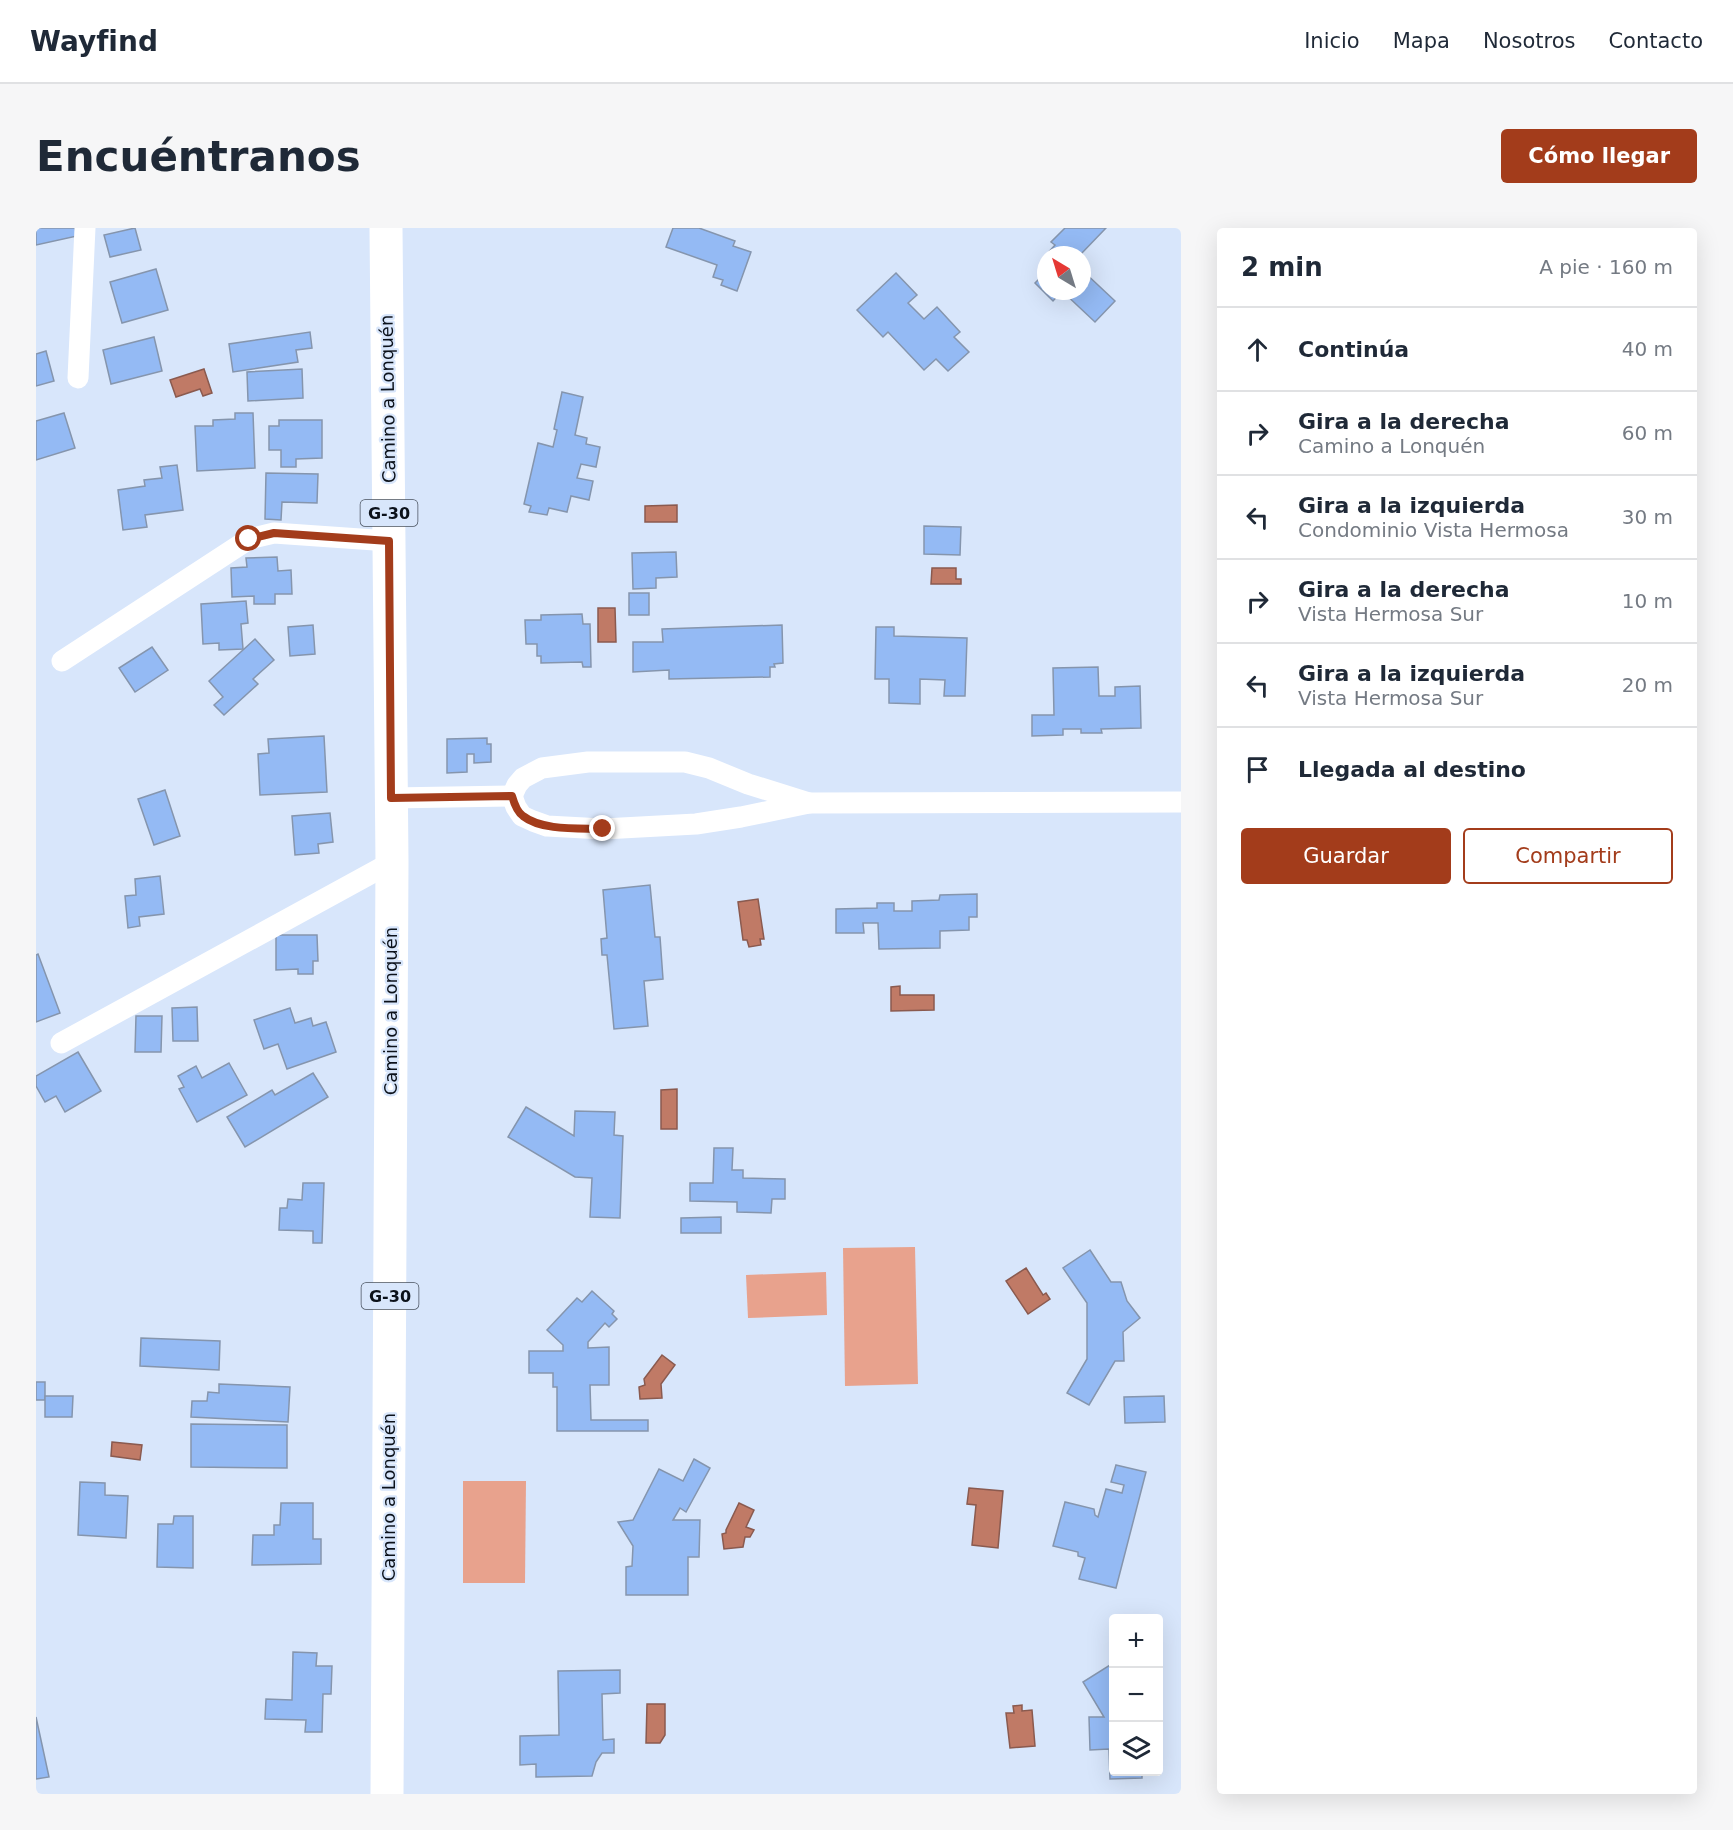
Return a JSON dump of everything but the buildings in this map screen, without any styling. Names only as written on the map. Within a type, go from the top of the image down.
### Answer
[{"type":"main road","name":"Camino a Lonquén","points":[[386,228],[392,862],[387,1794]]},
{"type":"street","points":[[78,378],[85,228]]},
{"type":"street","points":[[62,661],[249,539],[274,533],[389,541]]},
{"type":"street","points":[[809,803],[748,784],[709,768],[685,762],[588,762],[542,768],[524,778],[512,796],[522,816],[533,822],[547,826],[603,829],[696,824],[741,818],[809,803],[1181,802]]},
{"type":"street","points":[[391,798],[512,796]]},
{"type":"street","points":[[61,1043],[392,862]]},
{"type":"shaded area","points":[[204,369],[212,393],[203,396],[200,389],[176,397],[170,380]]},
{"type":"shaded area","points":[[677,505],[677,522],[645,522],[645,506]]},
{"type":"shaded area","points":[[932,568],[956,568],[956,579],[961,579],[961,584],[931,584]]},
{"type":"shaded area","points":[[598,608],[615,608],[616,642],[598,642]]},
{"type":"shaded area","points":[[758,899],[764,939],[760,939],[761,945],[749,947],[747,940],[743,940],[738,902]]},
{"type":"shaded area","points":[[900,986],[900,995],[934,995],[934,1010],[891,1011],[891,987]]},
{"type":"shaded area","points":[[677,1089],[677,1129],[661,1129],[661,1090]]},
{"type":"shaded area","points":[[915,1247],[918,1384],[845,1386],[843,1248]]},
{"type":"shaded area","points":[[1026,1268],[1043,1295],[1046,1293],[1050,1299],[1028,1314],[1006,1281]]},
{"type":"shaded area","points":[[826,1272],[827,1315],[748,1318],[746,1275]]},
{"type":"shaded area","points":[[662,1355],[675,1365],[661,1384],[662,1398],[640,1399],[639,1387],[645,1385],[644,1379]]},
{"type":"shaded area","points":[[112,1442],[142,1445],[140,1460],[111,1456]]},
{"type":"shaded area","points":[[463,1481],[526,1481],[525,1583],[463,1583]]},
{"type":"shaded area","points":[[969,1488],[1003,1491],[998,1548],[972,1545],[976,1505],[967,1504]]},
{"type":"shaded area","points":[[739,1503],[754,1510],[746,1527],[754,1530],[750,1537],[745,1537],[743,1547],[724,1549],[722,1534],[726,1533]]},
{"type":"shaded area","points":[[647,1704],[665,1704],[665,1735],[660,1743],[646,1743]]},
{"type":"shaded area","points":[[1022,1705],[1022,1711],[1032,1710],[1035,1746],[1010,1748],[1006,1713],[1014,1713],[1013,1706]]},
{"type":"route","points":[[249,539],[274,533],[389,541],[391,798],[512,796],[522,816],[533,822],[547,826],[603,829]]}]
